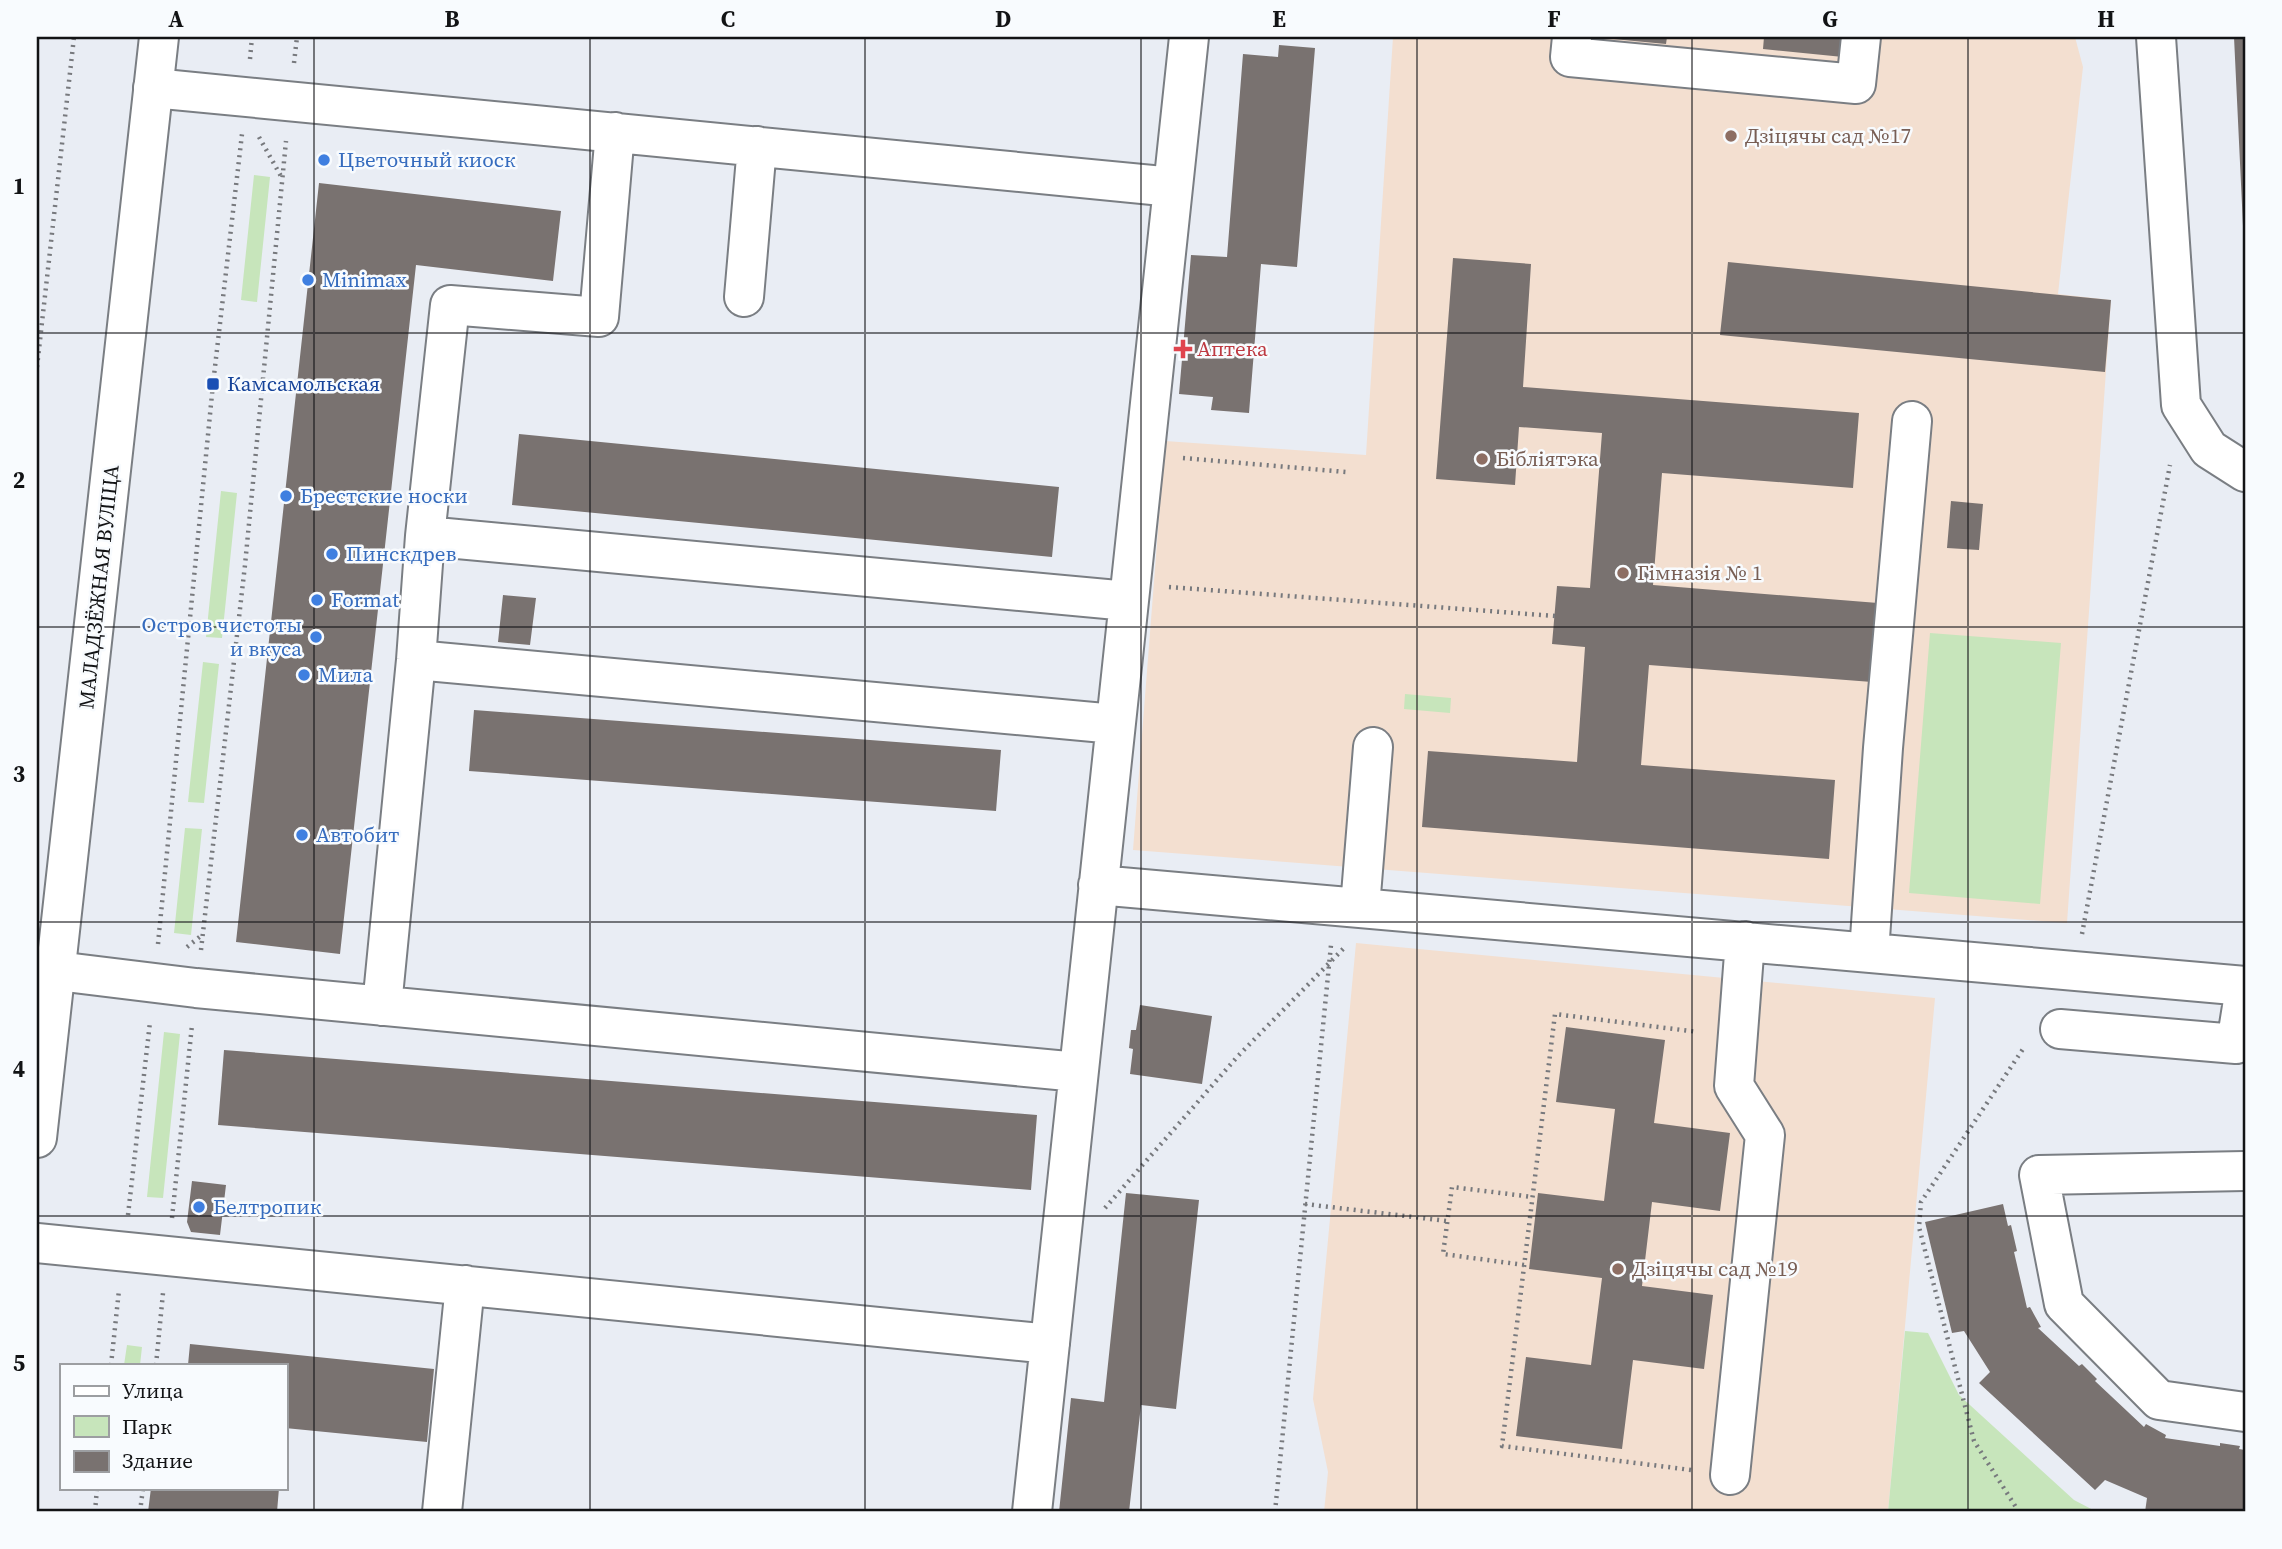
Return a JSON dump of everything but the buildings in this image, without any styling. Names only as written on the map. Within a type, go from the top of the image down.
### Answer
[{"type":"main road","name":"МАЛАДЗЁЖНАЯ ВУЛІЦА","points":[[37,1138],[159,37]]},
{"type":"main road","points":[[1031,1512],[1189,37]]},
{"type":"main road","points":[[1572,37],[1570,57],[1856,84],[1861,37]]},
{"type":"main road","points":[[2156,37],[2182,405],[2209,450],[2245,472]]},
{"type":"main road","points":[[153,88],[1173,187]]},
{"type":"main road","points":[[382,1006],[416,660],[425,536],[450,305],[599,317],[615,132]]},
{"type":"main road","points":[[744,297],[758,146]]},
{"type":"main road","points":[[1869,953],[1883,748],[1912,421]]},
{"type":"main road","points":[[425,536],[1129,592]]},
{"type":"main road","points":[[416,660],[1115,724]]},
{"type":"main road","points":[[1359,908],[1373,747]]},
{"type":"main road","points":[[1098,885],[2245,987],[2236,1044],[2060,1029]]},
{"type":"main road","points":[[1730,1475],[1765,1135],[1734,1086],[1745,941]]},
{"type":"main road","points":[[57,971],[197,988],[1078,1072]]},
{"type":"main road","points":[[2245,1171],[2039,1175],[2064,1304],[2159,1400],[2245,1412]]},
{"type":"main road","points":[[37,1243],[1050,1344]]},
{"type":"main road","points":[[442,1512],[465,1285]]},
{"type":"path","points":[[37,367],[74,37]]},
{"type":"path","points":[[111,1364],[154,982],[213,384],[243,124]]},
{"type":"path","points":[[156,1364],[245,565],[282,179],[257,133]]},
{"type":"path","points":[[1144,455],[1346,472]]},
{"type":"path","points":[[1129,592],[1555,615]]},
{"type":"path","points":[[1103,1210],[1238,1056],[1329,964],[1359,908]]},
{"type":"path","points":[[1275,1512],[1329,964],[1359,908]]},
{"type":"path","points":[[1730,1475],[1502,1446],[1555,1014],[1738,1037]]},
{"type":"path","points":[[1524,1265],[1443,1254],[1447,1221],[1452,1186],[1533,1197]]},
{"type":"path","points":[[1305,1204],[1447,1221]]},
{"type":"path","points":[[95,1512],[97,1490]]},
{"type":"path","points":[[140,1512],[143,1490]]},
{"type":"shaded area","name":"Гімназія № 1","points":[[1393,37],[2075,37],[2083,67],[2058,294],[2111,300],[2067,923],[1133,850],[1165,441],[1366,455]]},
{"type":"shaded area","name":"Дзіцячы сад №19","points":[[1356,943],[1935,998],[1888,1512],[1324,1512],[1328,1472],[1313,1399]]},
{"type":"green space","points":[[254,175],[270,177],[257,302],[241,300]]},
{"type":"green space","points":[[221,491],[237,493],[222,638],[206,637]]},
{"type":"green space","points":[[1930,633],[2061,643],[2040,904],[1909,893]]},
{"type":"green space","points":[[203,662],[219,664],[204,803],[188,802]]},
{"type":"green space","points":[[1405,694],[1451,698],[1450,713],[1404,709]]},
{"type":"green space","points":[[185,828],[202,829],[191,935],[174,933]]},
{"type":"green space","points":[[164,1032],[180,1034],[163,1198],[147,1197]]},
{"type":"green space","points":[[1905,1331],[1928,1333],[1959,1395],[2074,1500],[2097,1512],[1888,1512]]},
{"type":"green space","points":[[127,1345],[142,1347],[140,1364],[124,1364]]},
{"type":"place","name":"Дзіцячы сад №17","points":[[1731,136]]},
{"type":"place","name":"Цветочный киоск","points":[[324,160]]},
{"type":"place","name":"Minimax","points":[[308,280]]},
{"type":"place","name":"Аптека","points":[[1183,349]]},
{"type":"place","name":"Камсамольская","points":[[213,384]]},
{"type":"place","name":"Бібліятэка","points":[[1482,459]]},
{"type":"place","name":"Брестские носки","points":[[286,496]]},
{"type":"place","name":"Пинскдрев","points":[[332,554]]},
{"type":"place","name":"Гімназія № 1","points":[[1623,573]]},
{"type":"place","name":"Format","points":[[317,600]]},
{"type":"place","name":"Остров чистоты и вкуса","points":[[316,637]]},
{"type":"place","name":"Мила","points":[[304,675]]},
{"type":"place","name":"Автобит","points":[[302,835]]},
{"type":"place","name":"Белтропик","points":[[199,1207]]},
{"type":"place","name":"Дзіцячы сад №19","points":[[1618,1269]]}]
